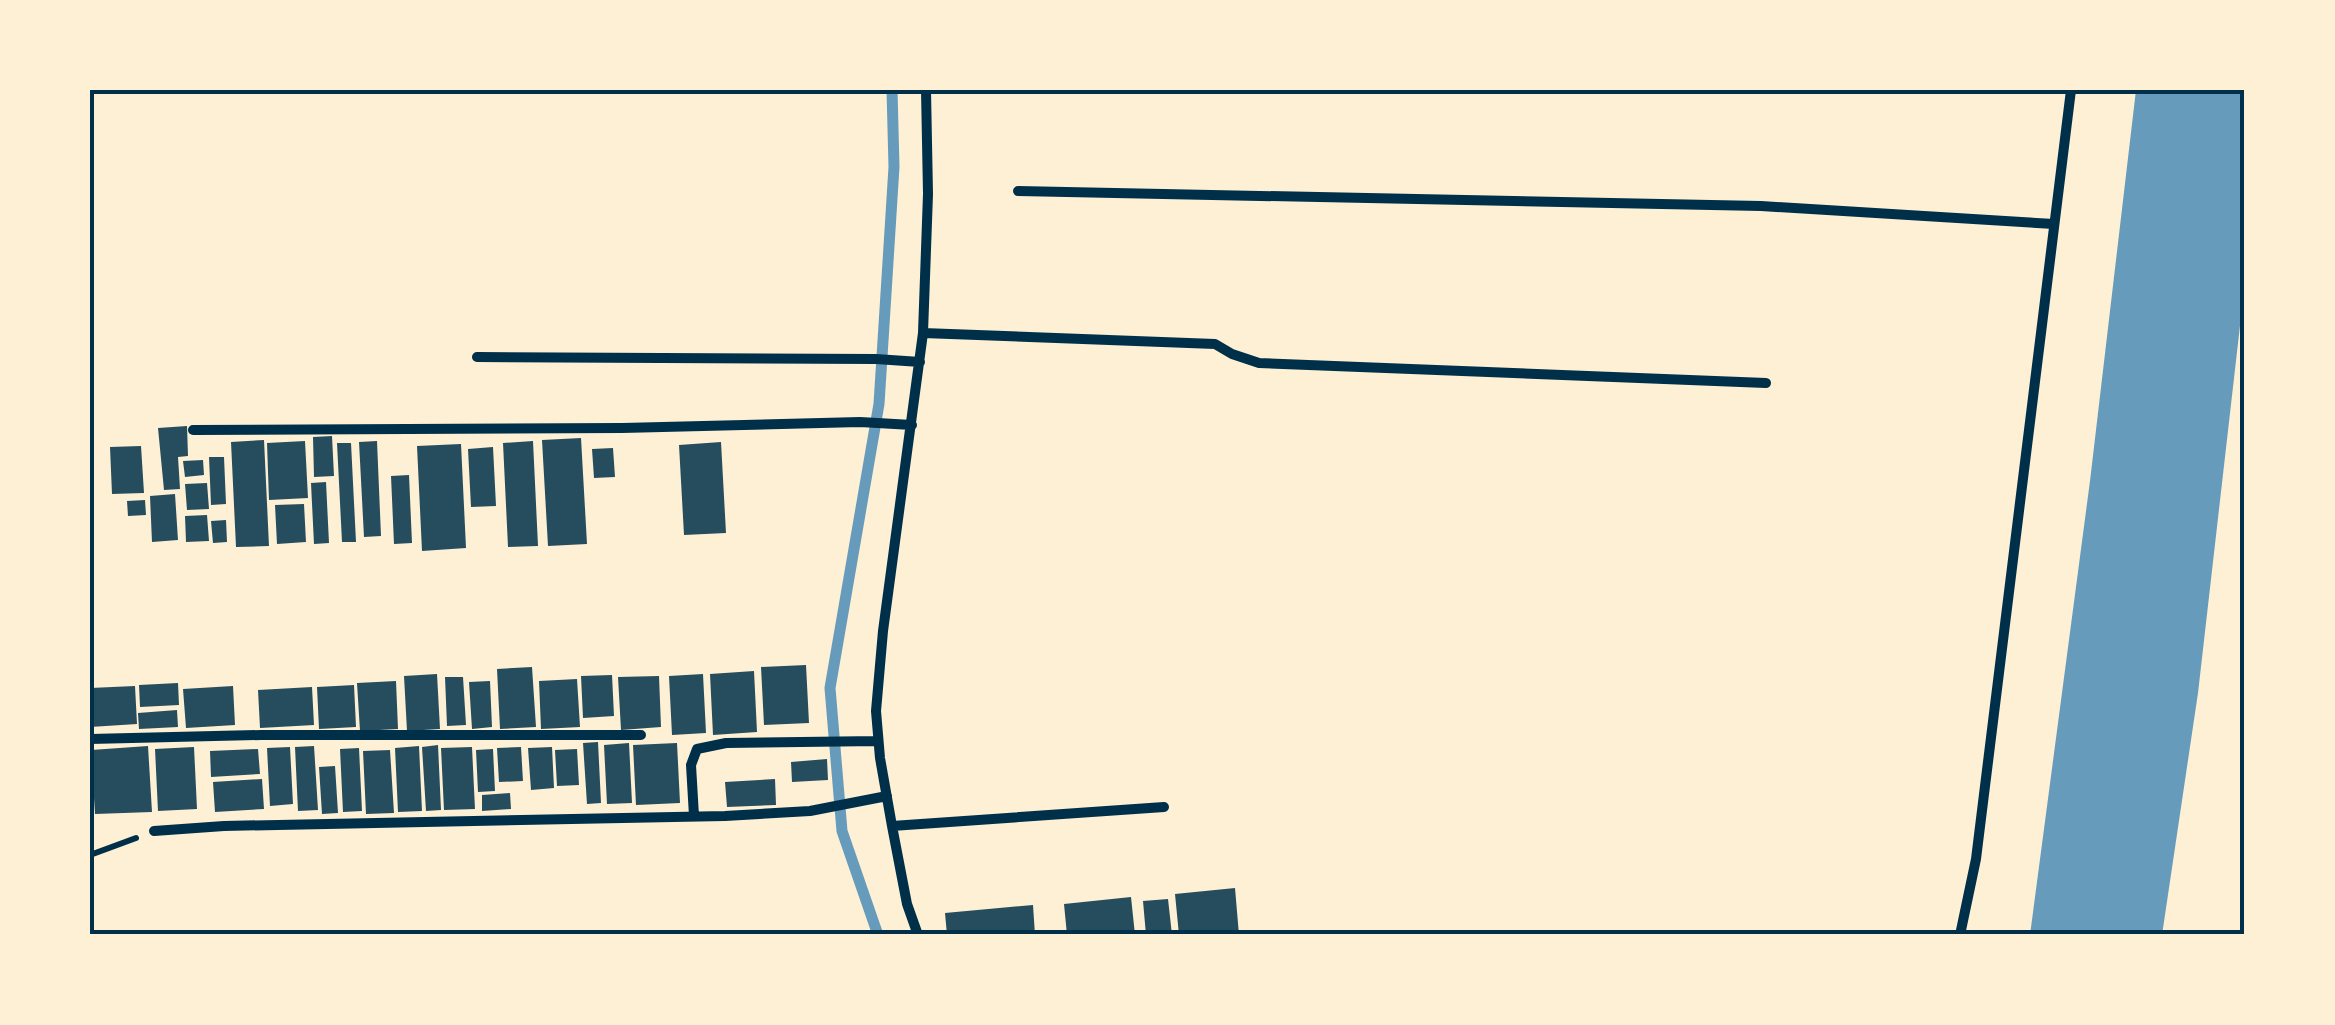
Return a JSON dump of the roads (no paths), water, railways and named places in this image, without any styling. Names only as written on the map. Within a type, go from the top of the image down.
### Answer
[{"type":"street","points":[[918,935],[907,904],[892,826],[876,711],[883,631],[920,362],[928,194],[926,90]]},
{"type":"street","points":[[1960,935],[1976,859],[2071,90]]},
{"type":"street","points":[[1018,192],[1721,205],[2054,224]]},
{"type":"street","points":[[922,332],[1215,344],[1258,362],[1766,383]]},
{"type":"street","points":[[477,357],[876,358],[920,362]]},
{"type":"street","points":[[193,430],[622,428],[860,422],[912,425]]},
{"type":"street","points":[[90,739],[641,735]]},
{"type":"street","points":[[694,816],[692,764],[697,749],[726,742],[878,741]]},
{"type":"street","points":[[154,832],[224,826],[694,816],[828,808],[887,796]]},
{"type":"street","points":[[892,826],[1164,807]]},
{"type":"water","points":[[2136,90],[2245,90],[2245,282],[2198,693],[2162,935],[2030,935],[2090,481]]},
{"type":"waterway","points":[[878,935],[842,831],[830,688],[879,404],[894,167],[892,90]]}]
